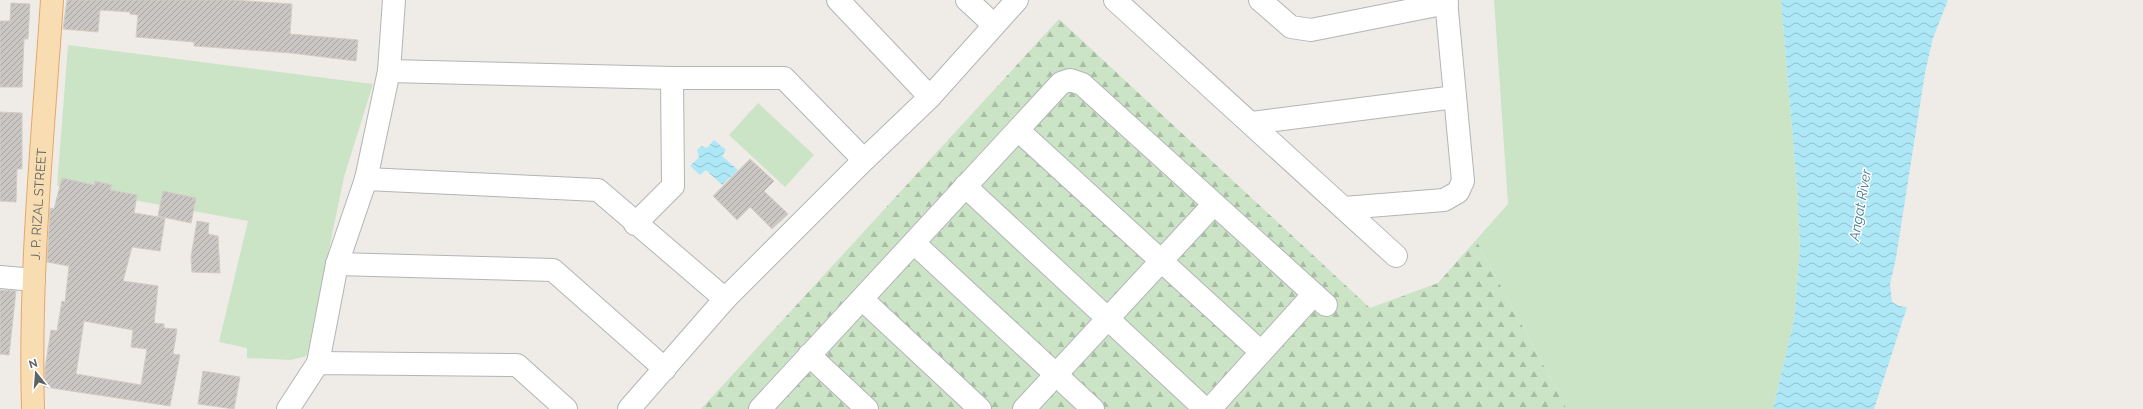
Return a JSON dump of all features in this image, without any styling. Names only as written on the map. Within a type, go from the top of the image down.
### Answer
[{"type":"main road","name":"J. P. RIZAL STREET","points":[[33,409],[31,340],[52,0]]},
{"type":"street","points":[[288,409],[318,363],[336,264],[366,179],[389,70],[394,0]]},
{"type":"street","points":[[838,0],[930,97]]},
{"type":"street","points":[[967,0],[994,25]]},
{"type":"street","points":[[629,409],[725,299],[864,160],[930,97],[1017,0]]},
{"type":"street","points":[[1115,0],[1252,123],[1396,256]]},
{"type":"street","points":[[1260,0],[1291,27],[1311,30],[1446,1],[1463,181],[1458,192],[1444,200],[1344,208]]},
{"type":"street","points":[[389,70],[672,78],[784,78],[864,160]]},
{"type":"street","points":[[635,224],[674,186],[672,78]]},
{"type":"street","points":[[760,409],[1061,83],[1070,80],[1077,82],[1320,300],[1261,352],[1210,409]]},
{"type":"street","points":[[1252,123],[1454,98]]},
{"type":"street","points":[[1018,130],[1261,352]]},
{"type":"street","points":[[366,179],[598,190],[635,224],[725,299]]},
{"type":"street","points":[[966,186],[1205,409]]},
{"type":"street","points":[[1024,409],[1214,204]]},
{"type":"street","points":[[914,243],[1093,409]]},
{"type":"street","points":[[336,264],[553,270],[664,370]]},
{"type":"street","points":[[0,277],[34,280]]},
{"type":"street","points":[[862,299],[980,409]]},
{"type":"street","points":[[809,355],[867,409]]},
{"type":"street","points":[[318,363],[517,365],[566,409]]},
{"type":"green space","points":[[1494,0],[1781,0],[1797,187],[1800,248],[1794,320],[1773,409],[1567,409],[1476,240],[1508,204]]},
{"type":"green space","points":[[1059,19],[1370,308],[1438,283],[1476,240],[1567,409],[701,409]]},
{"type":"green space","points":[[68,45],[373,84],[344,177],[307,356],[291,360],[247,358],[247,348],[219,342],[248,221],[57,186]]},
{"type":"green space","points":[[758,103],[814,155],[785,187],[729,135]]},
{"type":"water","name":"Angat River","points":[[1781,0],[1948,0],[1933,38],[1925,73],[1896,258],[1890,284],[1892,302],[1899,306],[1907,307],[1874,409],[1773,409],[1794,320],[1800,248],[1797,187]]},
{"type":"water","points":[[714,140],[726,150],[722,156],[738,170],[722,185],[706,170],[700,175],[690,166],[699,157],[697,150],[702,146],[707,148]]},
{"type":"building","points":[[67,0],[233,0],[292,4],[290,34],[358,40],[356,61],[291,53],[194,46],[194,42],[136,37],[138,15],[130,14],[130,12],[100,10],[98,32],[63,29]]},
{"type":"building","points":[[11,3],[30,4],[28,39],[24,39],[22,87],[0,87],[0,21],[10,21]]},
{"type":"building","points":[[0,112],[22,113],[22,169],[17,169],[16,202],[0,201]]},
{"type":"building","points":[[750,159],[774,181],[764,191],[788,214],[772,229],[750,207],[737,220],[713,196]]},
{"type":"building","points":[[62,178],[94,185],[95,181],[112,185],[110,190],[137,195],[134,213],[165,218],[160,251],[132,247],[123,281],[158,286],[154,323],[164,324],[164,328],[177,329],[173,354],[180,355],[170,406],[45,387],[45,368],[51,330],[57,331],[62,301],[65,302],[69,266],[47,262],[50,208],[54,209]],"holes":[[[84,321],[133,330],[131,347],[147,349],[141,385],[76,374]]]},
{"type":"building","points":[[163,191],[196,198],[191,223],[158,216]]},
{"type":"building","points":[[197,221],[209,223],[208,234],[218,236],[220,273],[192,272],[191,257]]},
{"type":"building","points":[[0,290],[16,291],[9,355],[0,354]]},
{"type":"building","points":[[203,371],[240,377],[234,409],[198,404]]}]
